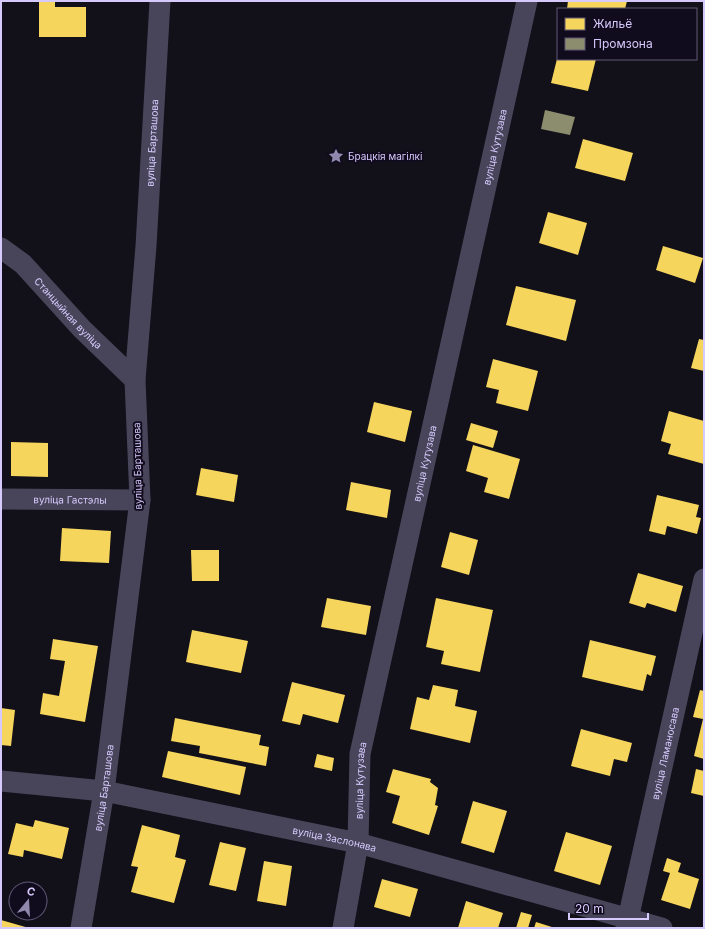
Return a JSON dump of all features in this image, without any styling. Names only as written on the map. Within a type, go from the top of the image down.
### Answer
[{"type":"street","name":"вуліца Барташова","points":[[81,928],[104,791],[140,500],[134,380],[146,246],[160,1]]},
{"type":"street","name":"вуліца Кутузава","points":[[343,928],[358,843],[360,754],[527,1]]},
{"type":"street","name":"Станцыйная вуліца","points":[[1,248],[23,264],[82,329],[134,380]]},
{"type":"street","name":"вуліца Гастэлы","points":[[1,500],[140,500]]},
{"type":"street","name":"вуліца Ламаносава","points":[[627,923],[704,579]]},
{"type":"street","name":"вуліца Заслонава","points":[[1,780],[104,791],[358,843],[627,923],[662,928]]},
{"type":"building: Жильё","points":[[568,1],[627,1],[625,8],[567,8]]},
{"type":"building: Жильё","points":[[39,2],[55,2],[55,7],[86,7],[86,37],[39,37]]},
{"type":"building: Жильё","points":[[557,59],[596,60],[588,91],[551,83]]},
{"type":"building: Жильё","points":[[583,139],[633,153],[625,181],[575,168]]},
{"type":"building: Жильё","points":[[548,212],[587,223],[578,255],[539,243]]},
{"type":"building: Жильё","points":[[663,246],[703,258],[695,283],[656,270]]},
{"type":"building: Жильё","points":[[516,286],[576,300],[566,341],[506,325]]},
{"type":"building: Жильё","points":[[699,339],[704,340],[704,371],[691,368]]},
{"type":"building: Жильё","points":[[493,359],[538,371],[528,411],[496,403],[499,390],[486,387]]},
{"type":"building: Жильё","points":[[374,402],[412,411],[405,442],[367,432]]},
{"type":"building: Жильё","points":[[669,411],[704,421],[704,464],[668,454],[671,444],[661,441]]},
{"type":"building: Жильё","points":[[471,423],[498,431],[493,448],[466,440]]},
{"type":"building: Жильё","points":[[11,442],[48,443],[48,477],[11,476]]},
{"type":"building: Жильё","points":[[473,445],[520,459],[509,499],[484,492],[488,478],[466,471]]},
{"type":"building: Жильё","points":[[201,468],[238,475],[234,502],[196,495]]},
{"type":"building: Жильё","points":[[351,482],[391,490],[387,518],[346,510]]},
{"type":"building: Жильё","points":[[657,495],[699,505],[696,517],[701,518],[697,534],[667,526],[665,535],[649,531]]},
{"type":"building: Жильё","points":[[62,528],[111,531],[109,563],[60,561]]},
{"type":"building: Жильё","points":[[450,532],[478,540],[469,575],[441,567]]},
{"type":"building: Жильё","points":[[191,550],[219,550],[219,581],[192,581]]},
{"type":"building: Жильё","points":[[638,573],[683,586],[676,612],[647,603],[645,608],[629,603]]},
{"type":"building: Жильё","points":[[327,598],[371,606],[366,635],[321,627]]},
{"type":"building: Жильё","points":[[436,598],[493,610],[480,672],[441,664],[444,651],[426,647]]},
{"type":"building: Жильё","points":[[192,630],[248,641],[241,673],[186,662]]},
{"type":"building: Жильё","points":[[53,639],[98,646],[85,722],[40,714],[43,693],[59,696],[65,661],[50,659]]},
{"type":"building: Жильё","points":[[590,640],[656,656],[651,676],[647,674],[643,691],[582,677]]},
{"type":"building: Жильё","points":[[292,682],[345,695],[338,723],[303,714],[300,725],[282,721]]},
{"type":"building: Жильё","points":[[433,685],[458,690],[455,706],[477,711],[470,743],[410,729],[417,697],[429,700]]},
{"type":"building: Жильё","points":[[700,690],[704,691],[704,759],[694,756],[703,719],[693,717]]},
{"type":"building: Жильё","points":[[1,708],[15,710],[11,746],[1,745]]},
{"type":"building: Жильё","points":[[175,718],[261,735],[259,745],[269,747],[266,766],[199,753],[200,746],[171,741]]},
{"type":"building: Жильё","points":[[581,729],[632,743],[627,762],[614,759],[610,776],[571,766]]},
{"type":"building: Жильё","points":[[168,751],[246,767],[240,795],[162,777]]},
{"type":"building: Жильё","points":[[317,754],[334,758],[332,771],[314,767]]},
{"type":"building: Жильё","points":[[393,769],[431,779],[430,782],[438,788],[435,805],[438,806],[429,835],[392,823],[400,796],[386,792]]},
{"type":"building: Жильё","points":[[696,769],[704,771],[704,796],[691,793]]},
{"type":"building: Жильё","points":[[473,801],[507,811],[494,853],[461,843]]},
{"type":"building: Жильё","points":[[35,820],[69,828],[62,859],[24,850],[23,857],[8,854],[16,823],[33,827]]},
{"type":"building: Жильё","points":[[142,825],[180,835],[175,857],[186,860],[174,903],[131,892],[138,867],[131,866]]},
{"type":"building: Жильё","points":[[566,832],[612,846],[600,885],[554,871]]},
{"type":"building: Жильё","points":[[220,842],[246,848],[236,891],[209,885]]},
{"type":"building: Жильё","points":[[667,858],[681,863],[678,872],[699,879],[690,909],[661,900],[670,873],[663,871]]},
{"type":"building: Жильё","points":[[264,861],[292,866],[286,906],[257,901]]},
{"type":"building: Жильё","points":[[382,879],[418,889],[410,917],[374,907]]},
{"type":"building: Жильё","points":[[466,901],[503,913],[498,928],[458,928]]},
{"type":"building: Жильё","points":[[521,912],[532,915],[528,928],[516,928]]},
{"type":"building: Жильё","points":[[1,920],[29,928],[1,928]]},
{"type":"building: Жильё","points":[[536,922],[555,928],[534,928]]},
{"type":"building: Промзона","points":[[545,110],[575,117],[570,135],[541,129]]},
{"type":"place","name":"Брацкія магілкі","points":[[336,156]]}]
